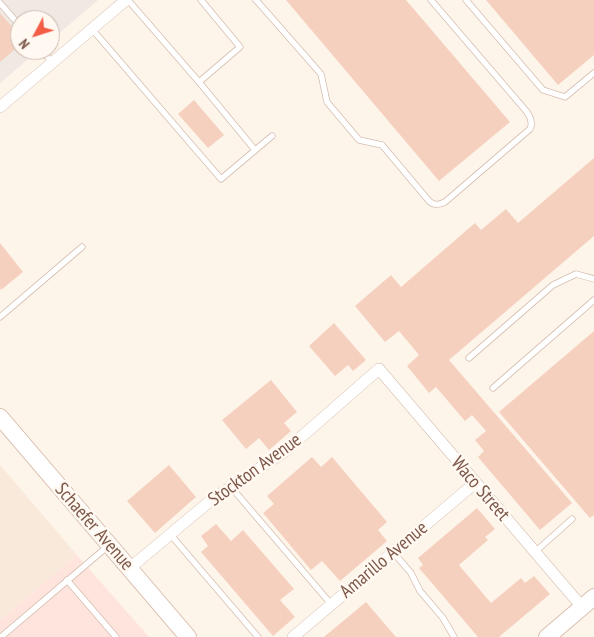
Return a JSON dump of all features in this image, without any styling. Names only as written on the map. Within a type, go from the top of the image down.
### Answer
[{"type":"street","points":[[0,108],[127,0]]},
{"type":"street","name":"Waco Street","points":[[379,369],[535,552],[588,602]]},
{"type":"street","name":"Stockton Avenue","points":[[130,568],[210,501],[284,452],[379,369]]},
{"type":"street","name":"Schaefer Avenue","points":[[0,417],[188,637]]},
{"type":"street","name":"Amarillo Avenue","points":[[293,637],[475,483]]},
{"type":"street","points":[[547,637],[588,602]]},
{"type":"lane","points":[[127,0],[199,82],[255,150]]},
{"type":"lane","points":[[199,82],[240,47],[202,0]]},
{"type":"lane","points":[[256,0],[321,74],[326,102],[359,140],[382,145],[428,201],[437,205],[445,202],[530,129],[532,125],[527,112],[431,0]]},
{"type":"lane","points":[[466,0],[543,90],[566,97],[594,73]]},
{"type":"lane","points":[[0,3],[10,14]]},
{"type":"lane","points":[[92,29],[221,179],[272,136]]},
{"type":"lane","points":[[0,317],[82,246]]},
{"type":"lane","points":[[469,358],[553,285],[576,274],[594,279]]},
{"type":"lane","points":[[493,388],[594,300]]},
{"type":"lane","points":[[231,487],[331,604]]},
{"type":"lane","points":[[535,552],[572,519]]},
{"type":"lane","points":[[170,534],[258,637]]},
{"type":"lane","points":[[1,637],[109,544]]},
{"type":"lane","points":[[393,552],[411,573],[420,591],[442,618],[454,637]]},
{"type":"lane","points":[[67,580],[116,637]]},
{"type":"shaded area","points":[[0,0],[98,0],[60,32],[60,10],[10,10],[10,60],[27,60],[0,83]]},
{"type":"shaded area","points":[[0,465],[77,555],[0,620]]},
{"type":"shaded area","points":[[77,555],[149,637],[0,637],[0,620]]},
{"type":"building","points":[[286,0],[406,0],[510,122],[439,181]]},
{"type":"building","points":[[486,0],[594,0],[594,55],[558,85]]},
{"type":"building","points":[[0,13],[10,24],[10,54],[0,62]]},
{"type":"building","points":[[194,100],[224,135],[208,148],[178,114]]},
{"type":"building","points":[[594,158],[594,236],[449,360],[572,503],[540,530],[478,457],[484,451],[475,440],[486,431],[472,415],[465,421],[436,387],[429,393],[407,366],[419,355],[399,331],[385,342],[355,306],[391,275],[401,287],[475,223],[481,230],[506,209],[518,223]]},
{"type":"building","points":[[0,243],[23,272],[1,290],[0,288]]},
{"type":"building","points":[[334,323],[366,360],[353,371],[348,365],[335,376],[309,346]]},
{"type":"building","points":[[594,331],[594,515],[590,518],[499,412]]},
{"type":"building","points":[[271,380],[297,412],[284,423],[291,431],[269,450],[259,438],[246,449],[222,420]]},
{"type":"building","points":[[312,457],[321,467],[332,457],[387,522],[378,530],[387,541],[340,581],[322,561],[311,570],[263,513],[274,504],[267,496]]},
{"type":"building","points":[[169,465],[196,497],[155,533],[127,501]]},
{"type":"building","points":[[477,508],[495,529],[485,537],[488,540],[459,565],[491,603],[521,578],[525,583],[534,576],[550,594],[499,637],[478,637],[419,568],[423,565],[418,558]]},
{"type":"building","points":[[216,524],[231,541],[243,530],[294,589],[280,600],[295,617],[273,636],[201,552],[208,546],[201,536]]},
{"type":"building","points":[[366,602],[396,637],[324,637]]}]
